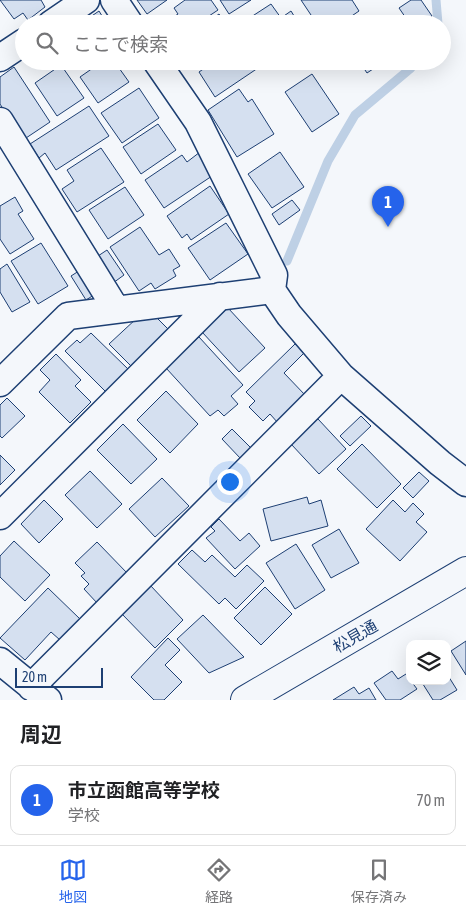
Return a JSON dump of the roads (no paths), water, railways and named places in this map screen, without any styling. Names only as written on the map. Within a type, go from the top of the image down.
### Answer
[{"type":"street","points":[[64,15],[86,0]]},
{"type":"street","points":[[114,0],[124,15]]},
{"type":"street","points":[[0,58],[15,48]]},
{"type":"street","points":[[162,70],[198,122],[274,275],[272,290],[289,315],[341,376],[440,463],[466,483]]},
{"type":"street","points":[[0,121],[116,309]]},
{"type":"street","points":[[0,383],[68,316],[272,290]]},
{"type":"street","points":[[0,516],[220,296]]},
{"type":"street","points":[[0,661],[39,694],[341,376]]},
{"type":"street","name":"松見通","points":[[245,700],[466,571]]},
{"type":"waterway","points":[[436,0],[437,15]]},
{"type":"waterway","points":[[287,261],[328,161],[355,115],[409,70]]},
{"type":"place","name":"市立函館高等学校","points":[[388,227]]}]
